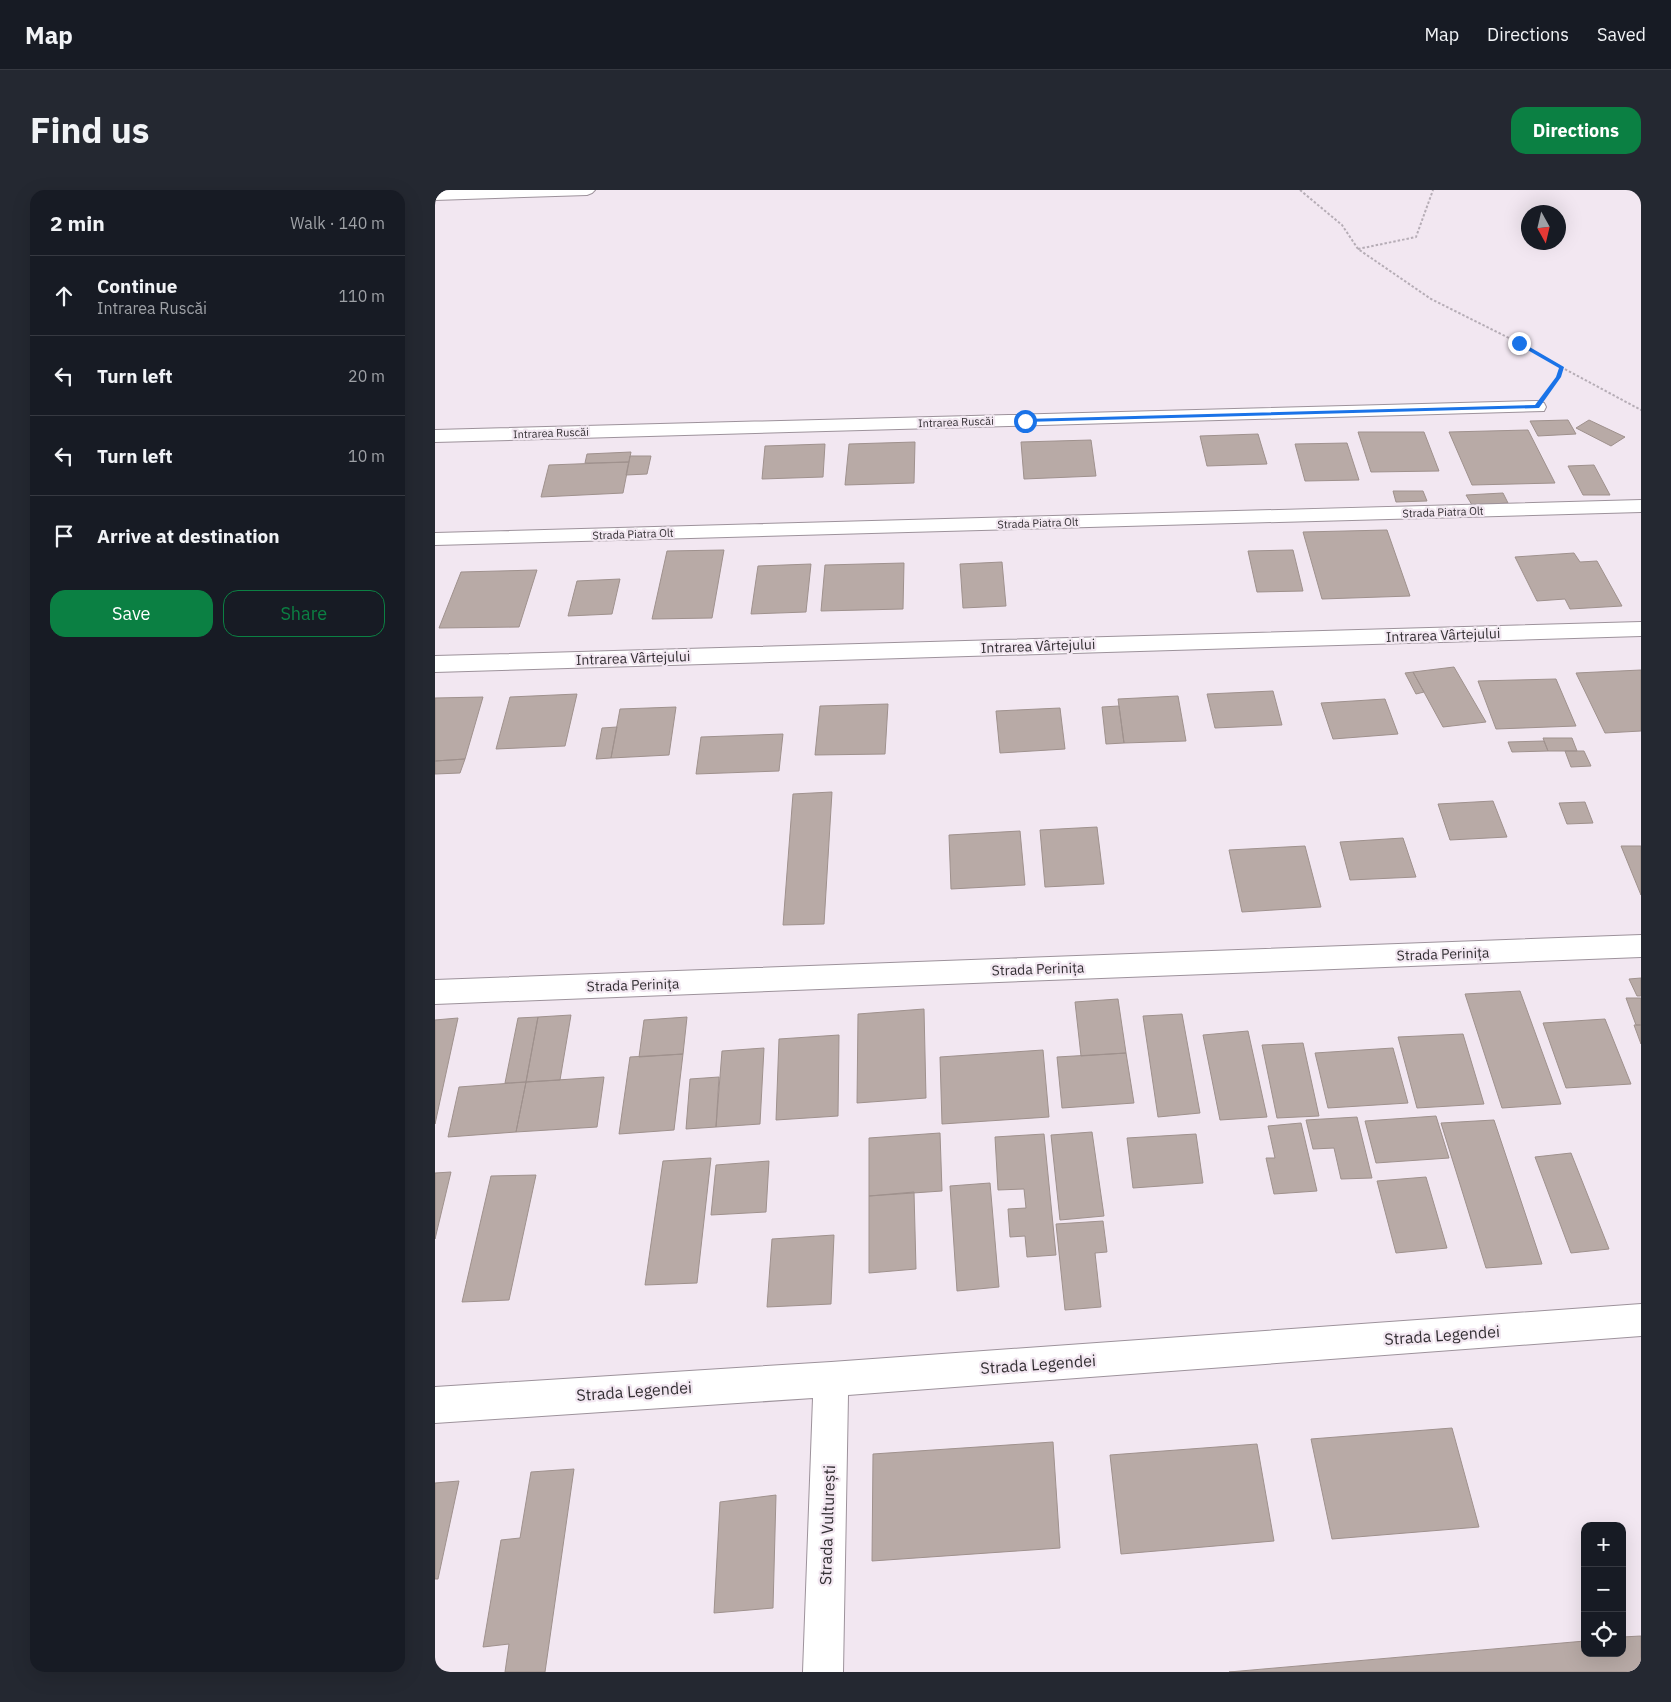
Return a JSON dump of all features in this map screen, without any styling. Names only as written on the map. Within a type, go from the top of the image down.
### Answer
[{"type":"street","points":[[435,195],[587,190]]},
{"type":"street","name":"Intrarea Ruscăi","points":[[435,436],[1537,407]]},
{"type":"street","name":"Strada Piatra Olt","points":[[435,539],[1641,506]]},
{"type":"street","name":"Intrarea Vârtejului","points":[[435,664],[1641,629]]},
{"type":"street","name":"Strada Perinița","points":[[435,992],[1641,946]]},
{"type":"street","name":"Strada Legendei","points":[[435,1404],[831,1379],[1641,1320]]},
{"type":"street","name":"Strada Vulturești","points":[[823,1672],[831,1379]]},
{"type":"path","points":[[1300,190],[1342,225],[1358,249],[1431,299],[1519,343],[1641,410]]},
{"type":"path","points":[[1358,249],[1416,237],[1433,190]]},
{"type":"path","points":[[1537,407],[1559,377],[1561,367]]},
{"type":"building","points":[[1568,420],[1576,434],[1538,436],[1530,421]]},
{"type":"building","points":[[1589,420],[1625,437],[1611,446],[1576,428]]},
{"type":"building","points":[[1528,430],[1555,483],[1472,485],[1449,432]]},
{"type":"building","points":[[1358,432],[1424,432],[1439,471],[1371,472]]},
{"type":"building","points":[[1258,434],[1267,464],[1207,466],[1200,436]]},
{"type":"building","points":[[1091,440],[1096,476],[1024,479],[1021,442]]},
{"type":"building","points":[[915,442],[914,483],[845,485],[849,444]]},
{"type":"building","points":[[1347,443],[1359,480],[1305,481],[1295,444]]},
{"type":"building","points":[[825,444],[823,477],[762,479],[765,446]]},
{"type":"building","points":[[631,452],[629,462],[585,463],[587,454]]},
{"type":"building","points":[[630,456],[651,456],[647,474],[626,475]]},
{"type":"building","points":[[629,462],[623,493],[541,497],[549,465]]},
{"type":"building","points":[[1594,465],[1610,495],[1583,495],[1568,466]]},
{"type":"building","points":[[1393,491],[1423,491],[1427,501],[1396,502]]},
{"type":"building","points":[[1503,493],[1508,503],[1472,505],[1466,495]]},
{"type":"building","points":[[1387,530],[1410,596],[1322,599],[1303,532]]},
{"type":"building","points":[[724,550],[712,618],[652,619],[667,551]]},
{"type":"building","points":[[1293,550],[1303,591],[1257,592],[1248,551]]},
{"type":"building","points":[[1574,553],[1580,562],[1597,561],[1622,606],[1570,609],[1565,599],[1537,601],[1515,557]]},
{"type":"building","points":[[1002,562],[1006,606],[963,608],[960,564]]},
{"type":"building","points":[[904,563],[903,609],[821,611],[825,565]]},
{"type":"building","points":[[811,564],[806,612],[751,614],[758,566]]},
{"type":"building","points":[[537,570],[519,627],[439,628],[461,572]]},
{"type":"building","points":[[620,579],[612,614],[568,616],[577,581]]},
{"type":"building","points":[[1454,667],[1486,722],[1443,727],[1413,672]]},
{"type":"building","points":[[1641,670],[1641,731],[1605,733],[1576,673]]},
{"type":"building","points":[[1413,672],[1424,692],[1416,694],[1405,673]]},
{"type":"building","points":[[1556,679],[1576,726],[1496,729],[1478,681]]},
{"type":"building","points":[[1273,691],[1282,725],[1215,728],[1207,694]]},
{"type":"building","points":[[577,694],[565,746],[496,749],[510,697]]},
{"type":"building","points":[[1178,696],[1186,741],[1124,743],[1118,699]]},
{"type":"building","points":[[483,697],[465,759],[435,761],[435,698]]},
{"type":"building","points":[[1385,699],[1398,734],[1333,739],[1321,703]]},
{"type":"building","points":[[888,704],[885,754],[815,755],[820,706]]},
{"type":"building","points":[[1119,706],[1124,743],[1106,744],[1102,707]]},
{"type":"building","points":[[676,707],[669,755],[611,758],[620,709]]},
{"type":"building","points":[[1060,708],[1065,749],[1000,753],[996,711]]},
{"type":"building","points":[[617,727],[611,758],[596,759],[602,728]]},
{"type":"building","points":[[783,734],[779,771],[696,774],[701,737]]},
{"type":"building","points":[[1543,738],[1572,738],[1577,751],[1548,751]]},
{"type":"building","points":[[1544,741],[1548,751],[1512,752],[1508,742]]},
{"type":"building","points":[[1565,751],[1584,751],[1591,766],[1571,767]]},
{"type":"building","points":[[465,759],[460,773],[435,774],[435,761]]},
{"type":"building","points":[[832,792],[824,924],[783,925],[793,794]]},
{"type":"building","points":[[1493,801],[1507,837],[1450,840],[1438,804]]},
{"type":"building","points":[[1585,802],[1593,823],[1567,824],[1559,803]]},
{"type":"building","points":[[1097,827],[1104,884],[1045,887],[1040,830]]},
{"type":"building","points":[[1020,831],[1025,885],[951,889],[949,835]]},
{"type":"building","points":[[1403,838],[1416,877],[1350,880],[1340,842]]},
{"type":"building","points":[[1305,846],[1321,907],[1242,912],[1229,850]]},
{"type":"building","points":[[1621,846],[1641,846],[1641,895]]},
{"type":"building","points":[[1641,978],[1641,996],[1637,996],[1629,979]]},
{"type":"building","points":[[1520,991],[1561,1104],[1502,1108],[1465,994]]},
{"type":"building","points":[[1626,998],[1641,998],[1641,1025],[1636,1025]]},
{"type":"building","points":[[1118,999],[1126,1053],[1081,1056],[1075,1002]]},
{"type":"building","points":[[924,1009],[926,1098],[857,1103],[858,1014]]},
{"type":"building","points":[[1182,1014],[1200,1113],[1158,1117],[1143,1016]]},
{"type":"building","points":[[571,1015],[560,1080],[526,1082],[538,1017]]},
{"type":"building","points":[[538,1017],[526,1082],[505,1083],[518,1018]]},
{"type":"building","points":[[687,1017],[683,1054],[639,1057],[644,1020]]},
{"type":"building","points":[[458,1018],[435,1124],[435,1020]]},
{"type":"building","points":[[1605,1019],[1631,1084],[1566,1088],[1543,1023]]},
{"type":"building","points":[[1634,1025],[1641,1025],[1641,1044]]},
{"type":"building","points":[[1248,1031],[1267,1117],[1220,1120],[1203,1035]]},
{"type":"building","points":[[1463,1034],[1484,1104],[1417,1108],[1398,1037]]},
{"type":"building","points":[[839,1035],[838,1116],[776,1120],[779,1039]]},
{"type":"building","points":[[1303,1043],[1319,1116],[1277,1118],[1262,1045]]},
{"type":"building","points":[[764,1048],[760,1124],[716,1127],[722,1051]]},
{"type":"building","points":[[1393,1048],[1408,1103],[1328,1108],[1315,1053]]},
{"type":"building","points":[[1043,1050],[1049,1117],[942,1124],[940,1057]]},
{"type":"building","points":[[1126,1053],[1134,1103],[1062,1108],[1057,1057]]},
{"type":"building","points":[[683,1054],[674,1130],[619,1134],[630,1057]]},
{"type":"building","points":[[604,1077],[597,1127],[516,1132],[526,1082]]},
{"type":"building","points":[[719,1077],[716,1127],[686,1129],[690,1079]]},
{"type":"building","points":[[526,1082],[516,1132],[448,1137],[459,1087]]},
{"type":"building","points":[[1436,1116],[1449,1158],[1376,1163],[1365,1121]]},
{"type":"building","points":[[1357,1117],[1372,1178],[1341,1179],[1334,1148],[1313,1149],[1306,1120]]},
{"type":"building","points":[[1494,1120],[1542,1264],[1486,1268],[1441,1123]]},
{"type":"building","points":[[1301,1123],[1317,1191],[1274,1194],[1266,1158],[1275,1158],[1268,1126]]},
{"type":"building","points":[[1092,1132],[1104,1216],[1060,1220],[1051,1135]]},
{"type":"building","points":[[940,1133],[942,1191],[869,1196],[869,1138]]},
{"type":"building","points":[[1044,1134],[1056,1255],[1027,1257],[1025,1236],[1010,1237],[1008,1209],[1026,1208],[1024,1189],[998,1190],[995,1137]]},
{"type":"building","points":[[1196,1134],[1203,1183],[1133,1188],[1127,1138]]},
{"type":"building","points":[[1571,1153],[1609,1249],[1571,1253],[1535,1157]]},
{"type":"building","points":[[711,1158],[697,1283],[645,1285],[663,1161]]},
{"type":"building","points":[[769,1161],[766,1212],[711,1215],[716,1165]]},
{"type":"building","points":[[451,1172],[435,1239],[435,1173]]},
{"type":"building","points":[[536,1175],[509,1300],[462,1302],[491,1176]]},
{"type":"building","points":[[1426,1177],[1447,1248],[1396,1253],[1377,1181]]},
{"type":"building","points":[[990,1183],[999,1287],[957,1291],[950,1186]]},
{"type":"building","points":[[914,1192],[916,1269],[869,1273],[869,1196]]},
{"type":"building","points":[[1103,1221],[1107,1252],[1095,1253],[1101,1307],[1065,1310],[1056,1224]]},
{"type":"building","points":[[834,1235],[831,1304],[767,1307],[772,1239]]},
{"type":"building","points":[[1452,1428],[1479,1527],[1332,1539],[1311,1439]]},
{"type":"building","points":[[1053,1442],[1060,1548],[872,1561],[873,1454]]},
{"type":"building","points":[[1257,1444],[1274,1541],[1121,1554],[1110,1455]]},
{"type":"building","points":[[574,1469],[545,1672],[505,1672],[509,1644],[483,1647],[501,1540],[520,1538],[531,1472]]},
{"type":"building","points":[[459,1481],[438,1579],[435,1579],[435,1483]]},
{"type":"building","points":[[776,1495],[773,1608],[714,1613],[720,1502]]},
{"type":"building","points":[[1641,1636],[1641,1672],[1229,1672],[1581,1641],[1581,1657],[1626,1657],[1626,1637]]},
{"type":"route","points":[[1025,421],[1537,407],[1559,377],[1561,367],[1519,343]]}]
